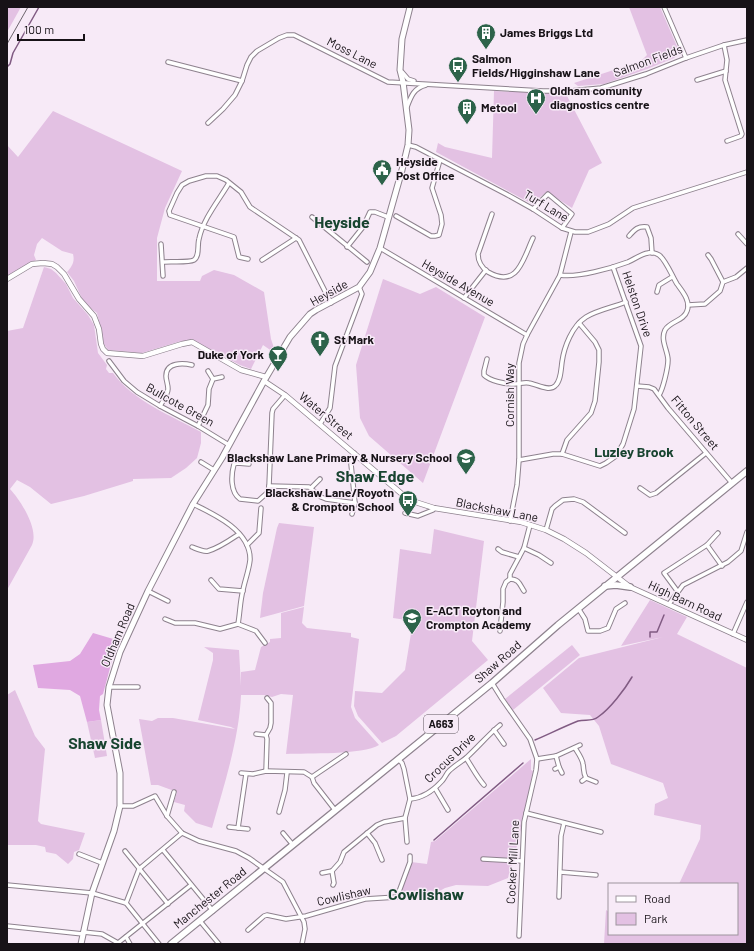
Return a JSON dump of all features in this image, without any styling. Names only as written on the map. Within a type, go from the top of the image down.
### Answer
[{"type":"main road","name":"Heyside","points":[[229,445],[290,337],[316,310],[359,287],[370,272],[380,248],[408,145],[409,130],[400,70],[402,39],[410,7]]},
{"type":"main road","name":"Oldham Road","points":[[81,944],[92,893],[114,831],[120,806],[120,774],[108,710],[107,696],[109,687],[120,652],[148,591],[193,504],[229,445]]},
{"type":"main road","name":"Shaw Road","points":[[264,869],[492,683],[578,608],[747,471]]},
{"type":"main road","points":[[605,586],[616,585],[630,587]]},
{"type":"main road","name":"Manchester Road","points":[[171,944],[264,869]]},
{"type":"street","points":[[664,7],[686,58]]},
{"type":"street","name":"Moss Lane","points":[[242,81],[246,65],[257,50],[279,38],[287,35],[294,35],[388,82],[403,82]]},
{"type":"street","name":"Salmon Fields","points":[[403,82],[570,92],[601,88],[646,74],[724,45],[747,40]]},
{"type":"street","points":[[724,45],[726,60],[725,80],[742,134],[741,136],[727,140]]},
{"type":"street","points":[[168,62],[242,81],[230,101],[208,123]]},
{"type":"street","name":"Salmon Fields","points":[[400,70],[408,79],[420,83]]},
{"type":"street","points":[[697,80],[726,72]]},
{"type":"street","name":"Salmon Fields","points":[[406,108],[412,94],[417,88],[424,85],[435,84]]},
{"type":"street","name":"Turf Lane","points":[[408,145],[416,147],[533,209],[562,228],[571,232],[579,233],[596,230],[609,224],[633,208],[747,172]]},
{"type":"street","points":[[396,216],[431,236],[436,236],[439,234],[442,219],[432,188],[440,160]]},
{"type":"street","points":[[248,259],[239,257],[234,237],[170,215],[169,211],[182,185],[189,181],[206,176],[217,176],[241,192],[250,208],[299,240],[331,303]]},
{"type":"street","points":[[163,262],[194,260],[198,251],[198,240],[204,226],[229,183]]},
{"type":"street","points":[[533,209],[548,194],[572,214],[562,228]]},
{"type":"street","points":[[347,247],[363,227],[370,212],[375,212],[388,218]]},
{"type":"street","points":[[492,214],[478,254],[478,260],[486,270],[504,277],[512,275],[519,269],[533,238]]},
{"type":"street","points":[[312,217],[367,262]]},
{"type":"street","points":[[630,236],[635,228],[641,226],[647,227],[651,238],[652,253]]},
{"type":"street","name":"Cornish Way","points":[[510,521],[517,485],[519,460],[519,363],[523,344],[527,334],[560,275],[571,232]]},
{"type":"street","points":[[738,234],[747,244]]},
{"type":"street","points":[[262,260],[296,238]]},
{"type":"street","points":[[162,244],[163,276]]},
{"type":"street","name":"Heyside Avenue","points":[[380,248],[527,334]]},
{"type":"street","points":[[560,275],[565,276],[579,274],[613,267],[647,253],[661,256],[672,277],[687,300],[688,305],[685,315],[668,327],[664,333],[668,361],[659,395]]},
{"type":"street","points":[[688,305],[705,304],[720,291],[723,282],[708,255]]},
{"type":"street","name":"Water Street","points":[[7,279],[32,264],[52,264],[57,267],[64,274],[79,299],[94,316],[99,329],[102,347],[107,353],[143,356],[192,342],[241,370],[265,379],[409,500]]},
{"type":"street","name":"Helston Drive","points":[[519,460],[553,454],[562,454],[600,466],[616,456],[623,444],[634,409],[641,346],[613,267]]},
{"type":"street","points":[[723,282],[736,277],[747,268]]},
{"type":"street","points":[[464,298],[486,270]]},
{"type":"street","points":[[657,292],[659,285],[672,277]]},
{"type":"street","points":[[320,424],[330,408],[336,366],[362,294],[359,287]]},
{"type":"street","points":[[487,359],[484,371],[486,377],[506,383],[529,383],[549,388],[556,385],[567,343],[579,323],[586,317],[626,302]]},
{"type":"street","points":[[562,454],[568,440],[591,412],[596,401],[599,362],[598,350],[595,342],[579,323]]},
{"type":"street","name":"Bullcote Green","points":[[109,361],[130,387],[144,398],[198,426],[229,445]]},
{"type":"street","points":[[160,406],[168,390],[166,375],[167,371],[173,365],[192,365]]},
{"type":"street","points":[[208,371],[213,379]]},
{"type":"street","points":[[213,379],[222,377]]},
{"type":"street","points":[[198,426],[208,405],[209,389],[213,379]]},
{"type":"street","name":"Fitton Street","points":[[637,386],[649,386],[659,395],[732,483]]},
{"type":"street","points":[[249,464],[234,464],[232,487],[238,498],[258,502],[268,492],[269,486],[273,409],[285,395]]},
{"type":"street","points":[[352,514],[355,503],[351,464],[354,453]]},
{"type":"street","points":[[640,488],[650,494],[656,494],[706,453]]},
{"type":"street","points":[[201,462],[214,470]]},
{"type":"street","points":[[310,488],[320,479]]},
{"type":"street","points":[[269,486],[310,488],[326,499],[355,503]]},
{"type":"street","points":[[546,530],[552,509],[564,500],[574,499],[583,502],[625,533]]},
{"type":"street","name":"Blackshaw Lane","points":[[409,500],[434,508],[510,521],[546,530],[586,553],[616,577]]},
{"type":"street","points":[[193,504],[227,523],[239,534],[247,545],[250,559],[242,591],[238,624]]},
{"type":"street","points":[[247,545],[260,533],[261,508]]},
{"type":"street","points":[[405,513],[418,516],[433,510],[434,508]]},
{"type":"street","points":[[510,580],[510,574],[524,548],[530,525]]},
{"type":"street","points":[[669,604],[683,585],[722,566],[741,550],[747,532]]},
{"type":"street","points":[[678,592],[664,573],[706,545],[718,533]]},
{"type":"street","points":[[192,547],[207,551],[223,544],[239,534]]},
{"type":"street","points":[[706,545],[722,566]]},
{"type":"street","points":[[524,548],[551,563]]},
{"type":"street","points":[[498,549],[502,552],[518,557]]},
{"type":"street","name":"High Barn Road","points":[[616,577],[630,587],[747,640]]},
{"type":"street","points":[[211,580],[219,589],[242,591]]},
{"type":"street","points":[[500,631],[503,589],[506,582],[515,580],[519,582],[524,591]]},
{"type":"street","points":[[148,591],[168,601]]},
{"type":"street","points":[[732,634],[747,602]]},
{"type":"street","points":[[578,608],[585,619],[588,631],[600,631],[608,628],[616,609],[625,603]]},
{"type":"street","points":[[164,619],[175,623],[196,623],[220,629],[238,624],[256,631],[265,643]]},
{"type":"street","name":"Cocker Mill Lane","points":[[492,683],[530,739],[537,759],[536,770],[524,822],[519,936]]},
{"type":"street","points":[[109,687],[138,687]]},
{"type":"street","points":[[266,771],[266,735],[271,724],[271,703],[267,698]]},
{"type":"street","name":"Crocus Drive","points":[[410,799],[425,796],[435,788],[443,781],[449,771],[466,758],[500,725]]},
{"type":"street","points":[[494,730],[504,744]]},
{"type":"street","points":[[256,734],[266,735]]},
{"type":"street","points":[[537,759],[556,756],[580,745]]},
{"type":"street","points":[[575,748],[582,760],[586,778],[596,782]]},
{"type":"street","points":[[312,777],[346,754]]},
{"type":"street","points":[[556,756],[562,774]]},
{"type":"street","points":[[466,758],[475,775],[484,785]]},
{"type":"street","points":[[398,759],[402,763],[404,769],[410,799],[405,818],[407,842]]},
{"type":"street","points":[[555,769],[559,767]]},
{"type":"street","points":[[241,773],[246,774],[266,771],[286,773],[304,772],[312,777],[314,783],[335,810]]},
{"type":"street","points":[[279,812],[285,790],[286,773]]},
{"type":"street","points":[[238,828],[246,774]]},
{"type":"street","points":[[582,781],[586,778]]},
{"type":"street","points":[[435,788],[448,810]]},
{"type":"street","points":[[167,816],[174,792]]},
{"type":"street","points":[[120,806],[133,806],[155,796],[167,816],[182,833],[199,841],[236,851],[249,858],[283,882],[301,917],[305,929],[302,944]]},
{"type":"street","points":[[526,813],[602,832]]},
{"type":"street","points":[[322,872],[332,871],[340,862],[344,852],[367,833],[384,822],[405,818]]},
{"type":"street","points":[[559,897],[561,836],[564,823]]},
{"type":"street","points":[[229,826],[248,829]]},
{"type":"street","points":[[126,903],[139,869],[182,833]]},
{"type":"street","points":[[283,833],[293,845]]},
{"type":"street","points":[[367,833],[375,843],[382,860]]},
{"type":"street","points":[[163,850],[213,911]]},
{"type":"street","points":[[125,851],[168,904]]},
{"type":"street","points":[[79,854],[102,863]]},
{"type":"street","name":"Cowlishaw","points":[[301,917],[365,899],[397,897],[410,862],[410,856]]},
{"type":"street","points":[[483,859],[522,861]]},
{"type":"street","points":[[332,871],[334,883],[332,885]]},
{"type":"street","points":[[560,872],[596,875]]},
{"type":"street","points":[[7,885],[92,893],[126,903],[159,944]]},
{"type":"street","points":[[7,926],[102,934],[118,943],[191,885]]},
{"type":"street","points":[[248,930],[267,915],[286,919],[301,917]]},
{"type":"street","points":[[200,921],[219,944]]},
{"type":"street","points":[[126,937],[130,944]]},
{"type":"green space","points":[[7,7],[21,7],[7,32]]},
{"type":"green space","points":[[629,7],[660,7],[679,51],[678,55],[647,69],[604,84],[578,86],[574,83],[641,61],[647,55]]},
{"type":"green space","points":[[494,91],[566,94],[602,163],[589,170],[572,208],[547,192],[540,197],[534,205],[436,152],[438,143],[445,147],[492,158]]},
{"type":"green space","points":[[53,111],[182,171],[165,208],[157,238],[157,281],[200,281],[202,276],[214,270],[234,275],[264,292],[271,339],[276,354],[263,345],[251,369],[240,365],[192,340],[178,342],[142,353],[108,350],[104,344],[97,313],[84,303],[74,281],[67,272],[73,264],[73,254],[62,251],[42,238],[37,244],[34,255],[36,260],[7,277],[7,145],[18,157]]},
{"type":"green space","points":[[44,267],[51,269],[56,273],[66,284],[73,298],[88,315],[94,325],[98,353],[107,365],[106,369],[109,373],[113,373],[121,383],[142,400],[201,432],[201,443],[197,458],[186,468],[171,478],[133,479],[133,481],[84,496],[51,504],[30,487],[17,480],[10,489],[28,516],[34,538],[32,545],[7,590],[7,331],[23,328]]},
{"type":"green space","points":[[383,279],[420,294],[436,287],[485,317],[423,483],[369,436],[360,418],[356,365]]},
{"type":"green space","points":[[279,523],[314,527],[304,606],[260,618],[263,593]]},
{"type":"green space","points":[[434,529],[484,541],[472,641],[488,660],[396,736],[382,743],[358,716],[354,706],[355,691],[382,693],[405,670],[413,621],[393,618],[400,549],[431,554]]},
{"type":"green space","points":[[650,600],[687,617],[677,634],[747,668],[747,944],[604,944],[606,910],[608,911],[608,935],[738,935],[738,883],[679,883],[700,839],[701,825],[654,815],[655,804],[668,798],[663,783],[611,764],[599,726],[590,715],[561,713],[543,688],[579,658],[663,637],[621,646]]},
{"type":"green space","points":[[304,607],[302,623],[307,628],[351,633],[351,637],[359,639],[351,707],[355,718],[379,745],[348,752],[286,754],[293,695],[281,694],[272,697],[264,695],[241,695],[240,712],[234,746],[212,828],[196,823],[184,811],[185,805],[174,802],[177,792],[158,785],[151,785],[139,719],[152,721],[158,718],[173,718],[235,729],[198,720],[213,660],[213,653],[204,647],[239,650],[241,686],[241,672],[255,670],[261,647],[270,642],[270,639],[281,638],[281,613]]},
{"type":"green space","points":[[572,645],[580,655],[513,710],[505,699]]},
{"type":"green space","points":[[15,690],[35,736],[45,749],[38,821],[41,824],[85,833],[79,850],[74,852],[73,859],[68,864],[56,854],[46,852],[45,847],[36,845],[7,845],[7,695]]},
{"type":"green space","points":[[101,720],[107,756],[95,758],[87,722]]},
{"type":"green space","points":[[531,759],[531,770],[533,771],[519,838],[508,878],[488,886],[456,885],[445,888],[431,896],[400,896],[411,862],[427,864],[431,842],[435,841]]},
{"type":"shaded area","points":[[93,633],[120,641],[113,657],[103,694],[100,696],[99,710],[101,720],[87,722],[80,696],[70,690],[38,688],[33,665],[70,661],[80,654]]},
{"type":"waterway","points":[[7,67],[10,64],[13,53],[39,7]]},
{"type":"waterway","points":[[650,637],[650,632],[657,632],[664,615]]},
{"type":"waterway","points":[[535,740],[578,721],[596,719],[612,704],[632,677]]},
{"type":"waterway","points":[[434,840],[523,763]]},
{"type":"tram line","points":[[7,44],[28,7]]},
{"type":"place","name":"James Briggs Ltd","points":[[486,50]]},
{"type":"place","name":"Salmon Fields/Higginshaw Lane","points":[[458,83]]},
{"type":"place","name":"Oldham comunity diagnostics centre","points":[[536,115]]},
{"type":"place","name":"Metool","points":[[467,125]]},
{"type":"place","name":"Heyside Post Office","points":[[382,186]]},
{"type":"place","name":"St Mark","points":[[320,357]]},
{"type":"place","name":"Duke of York","points":[[278,372]]},
{"type":"place","name":"Blackshaw Lane Primary & Nursery School","points":[[466,475]]},
{"type":"place","name":"Blackshaw Lane/Royotn & Crompton School","points":[[408,517]]},
{"type":"place","name":"E-ACT Royton and Crompton Academy","points":[[412,635]]},
{"type":"district","name":"Heyside","points":[[342,222]]},
{"type":"district","name":"Luzley Brook","points":[[634,452]]},
{"type":"district","name":"Shaw Edge","points":[[375,476]]},
{"type":"district","name":"Shaw Side","points":[[105,743]]},
{"type":"district","name":"Cowlishaw","points":[[426,894]]}]
